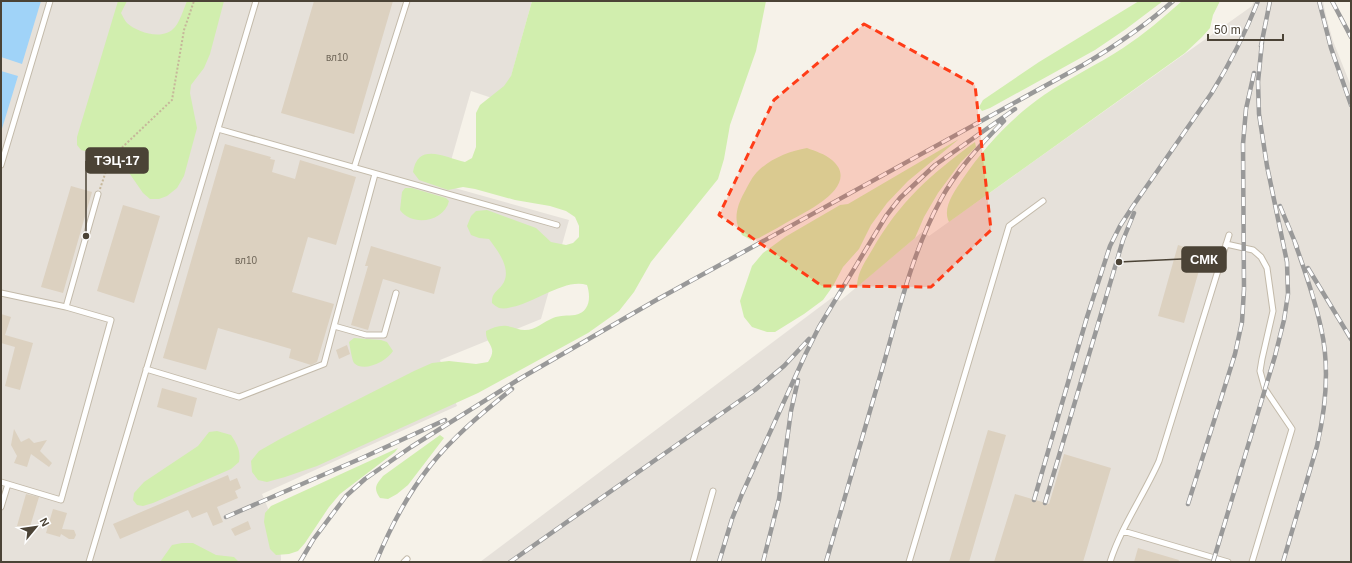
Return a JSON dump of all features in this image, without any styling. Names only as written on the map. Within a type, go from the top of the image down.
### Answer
[{"type":"lane","points":[[1,165],[50,1]]},
{"type":"lane","points":[[89,562],[256,1]]},
{"type":"lane","points":[[354,168],[407,1]]},
{"type":"lane","points":[[218,129],[557,225]]},
{"type":"lane","points":[[146,369],[239,397],[324,364],[375,174]]},
{"type":"lane","points":[[66,306],[98,194]]},
{"type":"lane","points":[[909,562],[1009,226],[1043,201]]},
{"type":"lane","points":[[1110,562],[1114,548],[1159,462],[1229,235]]},
{"type":"lane","points":[[1226,244],[1253,250],[1261,257],[1267,268],[1274,311],[1260,371],[1265,389],[1292,429],[1252,562]]},
{"type":"lane","points":[[1,293],[66,306],[111,320],[61,500],[1,482]]},
{"type":"lane","points":[[334,326],[366,335],[384,335],[396,293]]},
{"type":"lane","points":[[1,507],[8,484]]},
{"type":"lane","points":[[693,562],[713,491]]},
{"type":"lane","points":[[1123,531],[1228,562]]},
{"type":"path","points":[[98,194],[110,159],[172,100],[184,30],[194,1]]},
{"type":"highlighted area","points":[[864,24],[975,85],[991,230],[931,287],[822,286],[719,215],[774,100]]},
{"type":"shaded area","points":[[1,1],[532,1],[504,102],[471,91],[444,185],[569,220],[541,319],[440,360],[457,406],[262,494],[280,537],[280,562],[1,562]]},
{"type":"shaded area","points":[[1254,1],[1323,1],[1333,41],[1351,86],[1351,562],[480,562],[833,297],[840,301],[922,232],[929,236],[1252,6]]},
{"type":"green space","points":[[118,1],[127,1],[121,13],[127,23],[138,30],[158,35],[164,34],[175,27],[187,1],[224,1],[210,54],[204,68],[191,85],[190,93],[197,128],[184,176],[177,188],[167,196],[159,199],[150,199],[143,193],[125,167],[116,161],[101,155],[81,150],[77,145],[77,137]]},
{"type":"green space","points":[[532,1],[766,1],[756,51],[730,125],[724,159],[718,179],[651,262],[634,292],[619,311],[588,333],[478,393],[317,466],[267,482],[258,480],[252,472],[251,461],[259,451],[280,439],[432,363],[449,361],[476,364],[488,362],[491,357],[492,349],[487,340],[486,331],[504,326],[529,330],[556,317],[575,315],[584,311],[589,299],[587,285],[578,284],[560,288],[521,305],[507,308],[499,308],[496,306],[492,303],[492,299],[494,294],[504,282],[506,270],[499,253],[489,239],[471,235],[467,226],[471,216],[476,211],[487,210],[536,228],[551,242],[566,245],[573,243],[579,237],[579,226],[575,217],[566,211],[550,206],[515,200],[475,189],[463,187],[448,190],[419,180],[413,172],[416,163],[421,157],[427,154],[442,155],[465,162],[472,158],[476,147],[476,113],[480,105],[504,86],[511,76]]},
{"type":"green space","points":[[1139,1],[1163,1],[1095,50],[990,108],[982,111],[979,107],[983,100],[1039,62]]},
{"type":"green space","points":[[1182,1],[1220,1],[1213,15],[1210,28],[1202,37],[1185,53],[949,222],[947,217],[948,206],[956,190],[979,156],[1009,123],[1044,95],[1131,43]]},
{"type":"green space","points":[[959,139],[908,181],[887,203],[871,225],[859,249],[843,267],[833,286],[823,300],[775,332],[767,332],[752,327],[744,317],[740,301],[752,266],[763,253],[785,237],[840,205],[848,204]]},
{"type":"green space","points":[[975,142],[976,147],[961,162],[938,193],[924,217],[915,238],[857,287],[858,277],[864,263],[883,233],[905,203],[930,178]]},
{"type":"green space","points":[[807,148],[829,158],[839,169],[840,179],[837,187],[820,203],[759,238],[751,240],[742,235],[738,228],[737,211],[742,196],[754,175],[775,159],[788,153]]},
{"type":"green space","points":[[405,188],[412,188],[446,198],[449,201],[441,214],[434,218],[427,220],[412,219],[400,210],[402,192]]},
{"type":"green space","points":[[354,338],[381,340],[387,342],[393,351],[381,362],[369,366],[358,366],[353,361],[349,342]]},
{"type":"green space","points":[[217,431],[231,435],[238,448],[239,462],[231,469],[153,503],[143,506],[137,505],[133,500],[134,493],[144,482],[198,446],[209,432]]},
{"type":"green space","points":[[440,435],[444,438],[408,485],[388,499],[380,498],[376,487],[383,476]]},
{"type":"green space","points":[[398,448],[395,452],[340,494],[298,551],[289,554],[276,555],[270,549],[264,522],[265,513],[271,506]]},
{"type":"green space","points":[[193,543],[216,555],[234,557],[239,562],[160,562],[172,545]]},
{"type":"water","points":[[1,1],[41,1],[22,64],[1,57]]},
{"type":"water","points":[[1,71],[18,76],[1,132]]},
{"type":"building","points":[[314,1],[393,1],[354,134],[281,113]]},
{"type":"building","points":[[225,144],[271,157],[270,159],[275,160],[272,172],[295,179],[300,160],[356,177],[336,245],[308,237],[292,292],[334,304],[317,362],[311,365],[289,358],[291,349],[218,328],[206,370],[163,358]]},
{"type":"building","points":[[71,186],[92,192],[63,293],[41,287]]},
{"type":"building","points":[[123,205],[160,216],[134,303],[97,291]]},
{"type":"building","points":[[1178,245],[1204,253],[1184,323],[1158,316]]},
{"type":"building","points":[[371,246],[441,267],[434,294],[383,279],[368,330],[351,325],[368,266],[365,266]]},
{"type":"building","points":[[1,314],[11,317],[5,335],[33,343],[20,390],[5,386],[15,347],[1,343]]},
{"type":"building","points":[[347,345],[350,354],[339,359],[336,350]]},
{"type":"building","points":[[162,388],[197,398],[192,417],[157,407]]},
{"type":"building","points":[[14,429],[21,442],[29,438],[34,443],[47,440],[40,451],[52,463],[49,467],[31,454],[27,467],[14,463],[17,456],[11,445]]},
{"type":"building","points":[[988,430],[1006,435],[969,562],[949,562]]},
{"type":"building","points":[[1064,454],[1111,468],[1083,562],[994,562],[1015,494],[1049,504]]},
{"type":"building","points":[[228,475],[230,481],[237,478],[241,488],[235,491],[238,498],[217,507],[223,522],[213,526],[207,512],[192,518],[188,510],[120,539],[113,524]]},
{"type":"building","points":[[26,494],[39,497],[29,530],[17,526]]},
{"type":"building","points":[[53,509],[67,513],[62,529],[74,530],[76,535],[74,539],[69,539],[61,534],[60,537],[46,533]]},
{"type":"building","points":[[248,521],[251,529],[235,536],[231,529]]},
{"type":"building","points":[[1138,548],[1179,560],[1178,562],[1134,562]]},
{"type":"railway","points":[[300,562],[313,540],[346,496],[365,479],[411,447],[521,378],[658,299],[1083,65],[1130,35],[1173,1]]},
{"type":"railway","points":[[1034,500],[1087,317],[1110,246],[1120,226],[1133,206],[1218,83],[1242,37],[1258,1]]},
{"type":"railway","points":[[1261,46],[1270,1]]},
{"type":"railway","points":[[1319,1],[1331,48],[1351,105]]},
{"type":"railway","points":[[1332,1],[1351,37]]},
{"type":"railway","points":[[1213,562],[1275,356],[1284,320],[1288,294],[1287,262],[1267,166],[1259,114],[1258,82],[1262,42]]},
{"type":"railway","points":[[1188,504],[1235,354],[1242,322],[1244,289],[1243,144],[1246,109],[1254,73]]},
{"type":"railway","points":[[719,562],[732,519],[742,494],[806,353],[819,327],[886,216],[900,198],[935,165],[1015,109]]},
{"type":"railway","points":[[826,562],[899,307],[921,242],[940,201],[953,179],[977,149],[1004,121]]},
{"type":"railway","points":[[1280,206],[1297,247]]},
{"type":"railway","points":[[1045,503],[1123,240],[1134,213]]},
{"type":"railway","points":[[1283,562],[1317,446],[1323,417],[1326,387],[1324,343],[1319,317],[1295,243]]},
{"type":"railway","points":[[1308,268],[1351,339]]},
{"type":"railway","points":[[510,562],[755,390],[784,366],[809,339]]},
{"type":"railway","points":[[763,562],[779,499],[791,411],[798,380]]},
{"type":"railway","points":[[376,562],[400,512],[414,488],[430,466],[458,435],[512,389]]},
{"type":"railway","points":[[226,517],[445,420]]},
{"type":"place","name":"ТЭЦ-17","points":[[86,236]]},
{"type":"place","name":"СМК","points":[[1119,262]]}]
